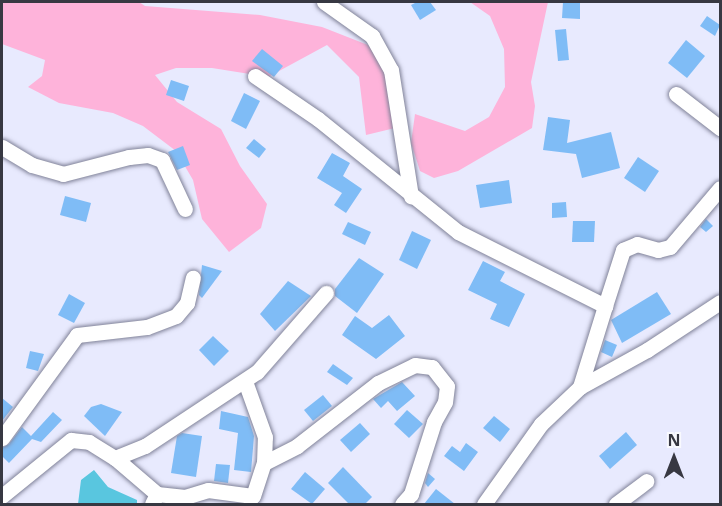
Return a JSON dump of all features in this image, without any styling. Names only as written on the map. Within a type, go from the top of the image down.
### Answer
[{"type":"street","points":[[324,2],[372,36],[391,70],[411,196]]},
{"type":"street","points":[[255,76],[318,120],[458,232],[605,306]]},
{"type":"street","points":[[676,94],[720,128]]},
{"type":"street","points":[[2,147],[33,165],[63,174],[129,157],[148,155],[162,160],[185,209]]},
{"type":"street","points":[[580,387],[623,250],[637,244],[658,250],[670,247],[720,188]]},
{"type":"street","points":[[2,438],[77,335],[147,327],[176,316],[187,303],[193,278]]},
{"type":"street","points":[[115,458],[145,446],[245,381],[292,336],[326,293]]},
{"type":"street","points":[[484,504],[541,424],[580,387],[647,350],[720,302]]},
{"type":"street","points":[[264,463],[297,446],[378,383],[415,364],[432,367],[447,386],[445,402],[434,422],[411,494],[402,504]]},
{"type":"street","points":[[2,496],[71,440],[89,442],[115,458],[155,499],[184,497],[208,490],[253,496],[264,463],[261,417],[245,381]]},
{"type":"street","points":[[616,504],[646,480]]},
{"type":"shaded area","points":[[2,2],[139,2],[145,6],[260,15],[322,27],[368,45],[385,66],[395,128],[366,135],[359,77],[327,45],[268,77],[212,68],[176,68],[155,75],[177,102],[221,129],[240,166],[267,204],[261,228],[229,252],[202,219],[193,180],[176,151],[143,126],[113,113],[59,103],[28,87],[42,76],[45,60],[2,44]]},
{"type":"shaded area","points":[[470,2],[548,2],[531,82],[535,106],[532,128],[458,171],[434,178],[420,171],[411,143],[415,114],[465,131],[489,117],[505,87],[504,49],[490,16]]},
{"type":"water","points":[[94,470],[108,487],[137,500],[137,504],[78,504],[81,480]]},
{"type":"building","points":[[417,2],[430,2],[436,10],[420,20],[411,5]]},
{"type":"building","points":[[563,2],[580,2],[580,19],[562,18]]},
{"type":"building","points":[[707,16],[720,25],[715,36],[700,26]]},
{"type":"building","points":[[566,29],[569,60],[558,61],[555,30]]},
{"type":"building","points":[[686,40],[705,56],[687,78],[668,63]]},
{"type":"building","points":[[262,49],[283,66],[274,77],[252,61]]},
{"type":"building","points":[[171,80],[189,86],[184,101],[166,95]]},
{"type":"building","points":[[244,93],[260,101],[246,129],[231,121]]},
{"type":"building","points":[[548,117],[570,120],[567,143],[611,132],[620,168],[582,178],[576,154],[543,150]]},
{"type":"building","points":[[254,139],[266,149],[259,158],[246,148]]},
{"type":"building","points":[[183,146],[190,165],[177,170],[168,152]]},
{"type":"building","points":[[332,153],[350,163],[343,176],[362,189],[346,213],[334,205],[342,193],[317,178]]},
{"type":"building","points":[[638,157],[659,171],[645,192],[624,178]]},
{"type":"building","points":[[509,180],[512,203],[480,208],[476,185]]},
{"type":"building","points":[[65,196],[91,203],[86,222],[60,215]]},
{"type":"building","points":[[566,202],[567,217],[552,218],[552,203]]},
{"type":"building","points":[[706,219],[713,226],[706,232],[700,227]]},
{"type":"building","points":[[573,221],[595,221],[594,242],[572,242]]},
{"type":"building","points":[[348,222],[371,232],[365,245],[342,234]]},
{"type":"building","points":[[412,231],[431,240],[417,269],[399,260]]},
{"type":"building","points":[[359,258],[384,274],[357,313],[335,296],[335,289]]},
{"type":"building","points":[[483,261],[505,272],[500,281],[525,294],[509,327],[490,319],[497,304],[468,290]]},
{"type":"building","points":[[202,265],[222,271],[202,298],[199,295]]},
{"type":"building","points":[[288,281],[311,296],[275,331],[260,314]]},
{"type":"building","points":[[657,292],[671,314],[622,343],[611,320]]},
{"type":"building","points":[[69,294],[85,303],[74,323],[58,315]]},
{"type":"building","points":[[389,315],[405,336],[376,359],[342,335],[355,316],[372,328]]},
{"type":"building","points":[[213,336],[229,351],[214,366],[199,350]]},
{"type":"building","points":[[605,340],[617,345],[612,357],[601,352]]},
{"type":"building","points":[[30,351],[44,354],[38,371],[26,368]]},
{"type":"building","points":[[333,364],[353,378],[347,385],[327,372]]},
{"type":"building","points":[[402,382],[415,396],[397,411],[388,401],[381,408],[373,399]]},
{"type":"building","points":[[323,395],[332,406],[313,421],[304,410]]},
{"type":"building","points":[[2,398],[13,407],[2,421]]},
{"type":"building","points":[[101,404],[122,412],[105,436],[84,416],[91,407]]},
{"type":"building","points":[[407,410],[423,424],[409,438],[394,424]]},
{"type":"building","points":[[221,411],[248,417],[254,436],[251,472],[234,470],[238,433],[219,429]]},
{"type":"building","points":[[53,412],[62,420],[41,442],[32,439],[9,463],[2,456],[2,448],[9,444],[22,427],[31,436]]},
{"type":"building","points":[[494,416],[510,429],[500,442],[483,428]]},
{"type":"building","points":[[360,423],[370,434],[351,452],[340,440]]},
{"type":"building","points":[[626,432],[637,445],[610,469],[599,456]]},
{"type":"building","points":[[182,433],[202,436],[196,477],[171,473],[177,436]]},
{"type":"building","points":[[466,443],[478,452],[464,471],[444,456],[452,446],[460,452]]},
{"type":"building","points":[[216,464],[230,465],[228,483],[214,481]]},
{"type":"building","points":[[343,467],[372,497],[365,504],[349,504],[328,483]]},
{"type":"building","points":[[305,472],[325,489],[312,504],[291,489]]},
{"type":"building","points":[[428,473],[435,479],[428,487],[425,483]]},
{"type":"building","points":[[436,489],[455,504],[424,504]]}]
